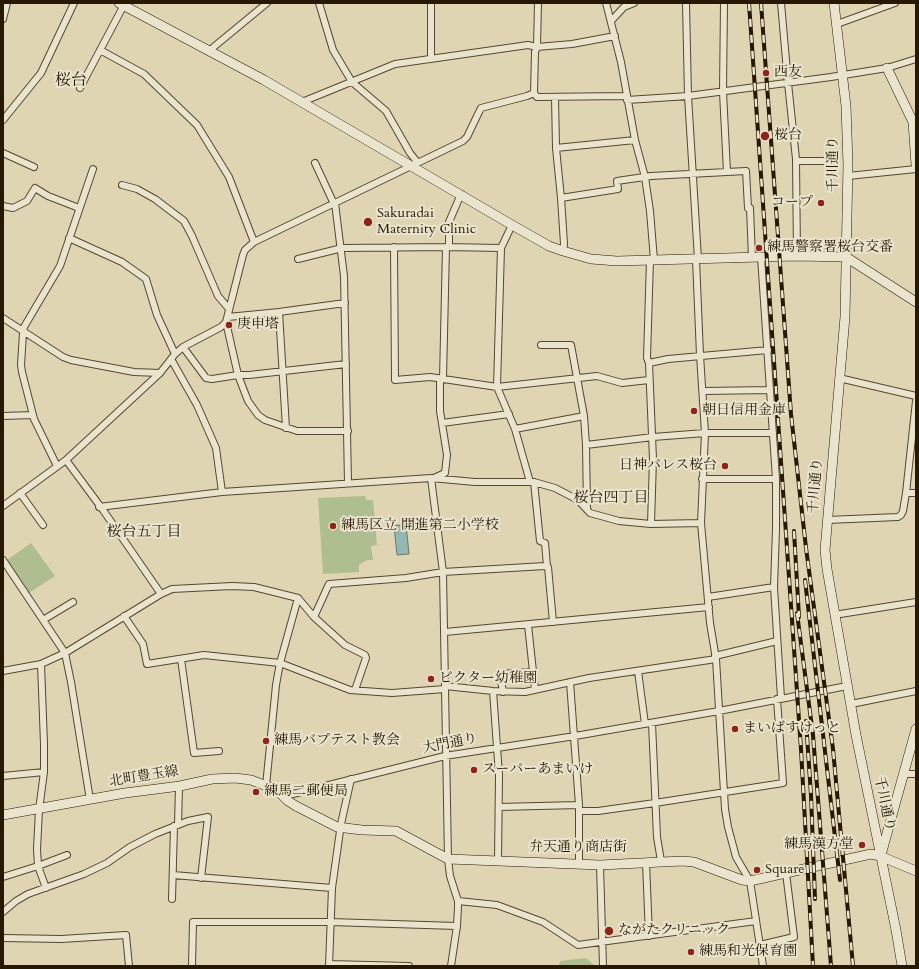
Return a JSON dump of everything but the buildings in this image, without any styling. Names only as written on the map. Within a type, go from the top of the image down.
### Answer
[{"type":"main road","name":"千川通り","points":[[834,3],[848,126],[848,176],[845,317],[825,550],[834,615],[850,704],[896,930],[900,966]]},
{"type":"main road","points":[[122,4],[210,50],[415,164],[461,194],[549,246],[591,259],[617,261],[796,256],[846,257],[916,302]]},
{"type":"main road","points":[[887,68],[915,122],[916,165]]},
{"type":"main road","points":[[916,729],[880,856],[916,871]]},
{"type":"main road","name":"北町豊玉線","points":[[3,815],[179,786],[212,779],[235,778],[251,780],[277,790],[285,798]]},
{"type":"main road","name":"弁天通り商店街","points":[[285,798],[310,814],[340,828],[396,831],[448,859],[579,864],[682,861],[694,862],[742,880],[750,881],[871,854],[880,856]]},
{"type":"street","points":[[3,15],[7,3]]},
{"type":"street","points":[[3,120],[41,73],[74,3]]},
{"type":"street","points":[[210,50],[267,3]]},
{"type":"street","points":[[319,3],[333,50],[352,82],[386,111],[415,164]]},
{"type":"street","points":[[431,3],[431,59]]},
{"type":"street","points":[[538,3],[534,93],[538,97],[627,98],[688,96],[843,76],[887,68],[916,59]]},
{"type":"street","points":[[606,3],[615,36],[635,140],[645,177],[650,211],[652,260],[647,358],[649,363],[653,437],[652,524]]},
{"type":"street","points":[[611,21],[624,7],[634,3]]},
{"type":"street","points":[[686,3],[688,96],[705,433],[701,523],[710,624],[716,658],[724,792],[728,826],[736,857],[750,881],[763,966]]},
{"type":"street","points":[[724,3],[722,41],[727,172]]},
{"type":"street","points":[[781,3],[796,161],[796,256]]},
{"type":"street","points":[[837,24],[895,3]]},
{"type":"street","points":[[80,88],[122,4]]},
{"type":"street","points":[[302,102],[395,64],[528,45],[537,47],[572,44],[615,36]]},
{"type":"street","points":[[100,50],[144,74],[198,125],[229,177],[254,242]]},
{"type":"street","points":[[348,431],[297,431],[286,428],[265,420],[258,415],[248,401],[238,375],[227,320],[245,250],[254,242],[463,141],[467,137],[481,108],[534,93]]},
{"type":"street","points":[[555,97],[556,148],[561,198],[564,244],[563,251]]},
{"type":"street","points":[[556,148],[635,140]]},
{"type":"street","points":[[3,153],[34,167]]},
{"type":"street","points":[[796,161],[823,161]]},
{"type":"street","points":[[315,163],[335,204],[342,248],[345,303],[348,483]]},
{"type":"street","points":[[848,176],[916,168]]},
{"type":"street","points":[[57,466],[33,415],[21,365],[23,331],[60,266],[93,169]]},
{"type":"street","points":[[499,807],[579,808],[598,811],[655,804],[783,783],[774,587],[776,479],[768,350],[749,208],[746,171],[651,176],[617,181],[618,190],[561,198]]},
{"type":"street","points":[[122,185],[137,189],[155,199],[184,221],[218,296],[229,309]]},
{"type":"street","points":[[3,206],[13,208],[27,201],[35,188],[48,196],[79,208]]},
{"type":"street","points":[[433,478],[445,473],[446,469],[447,455],[440,411],[447,247],[449,222],[461,194]]},
{"type":"street","points":[[512,225],[501,248],[497,387],[515,429],[532,482],[540,541],[545,543],[553,622]]},
{"type":"street","points":[[69,238],[122,262],[146,278],[157,314],[173,356],[216,448],[222,492]]},
{"type":"street","points":[[394,247],[395,380],[430,377],[497,387],[597,376],[622,383],[649,380]]},
{"type":"street","points":[[298,259],[342,248],[501,248]]},
{"type":"street","points":[[3,506],[66,460],[160,373],[173,356],[183,347],[221,327],[227,320],[345,303]]},
{"type":"street","points":[[280,312],[286,428]]},
{"type":"street","points":[[3,318],[71,360],[134,372],[160,373]]},
{"type":"street","points":[[541,345],[571,345],[584,416],[587,509]]},
{"type":"street","points":[[183,347],[206,378],[212,380],[238,375],[346,364]]},
{"type":"street","points":[[649,363],[668,358],[768,350]]},
{"type":"street","points":[[839,378],[916,396]]},
{"type":"street","points":[[703,391],[770,390]]},
{"type":"street","points":[[827,520],[898,517],[903,511],[916,401]]},
{"type":"street","points":[[442,422],[509,414]]},
{"type":"street","points":[[3,416],[33,415]]},
{"type":"street","points":[[515,429],[584,416]]},
{"type":"street","points":[[586,444],[705,433],[773,433]]},
{"type":"street","points":[[66,460],[161,594]]},
{"type":"street","points":[[99,507],[222,492],[433,478],[475,482],[532,482],[555,488],[578,500],[590,513],[619,521],[652,524],[701,523]]},
{"type":"street","points":[[433,478],[444,572],[445,756],[448,859],[450,876],[458,901],[457,926],[451,966]]},
{"type":"street","points":[[702,479],[776,479]]},
{"type":"street","points":[[20,493],[43,525]]},
{"type":"street","points":[[906,493],[916,494]]},
{"type":"street","points":[[3,560],[64,652],[71,682],[90,800]]},
{"type":"street","points":[[314,617],[329,584],[406,578],[444,572],[547,566]]},
{"type":"street","points":[[3,671],[41,664],[172,589],[232,586],[254,587],[298,598],[314,617],[345,645],[365,655],[366,658],[355,690]]},
{"type":"street","points":[[708,597],[774,587]]},
{"type":"street","points":[[266,786],[276,685],[280,664],[298,598]]},
{"type":"street","points":[[43,620],[73,602]]},
{"type":"street","points":[[834,615],[916,602]]},
{"type":"street","points":[[445,632],[709,607]]},
{"type":"street","points":[[124,616],[143,644],[147,664],[204,655],[280,664],[350,690],[392,693],[445,688],[493,692],[535,690],[570,682],[716,658],[777,641]]},
{"type":"street","points":[[528,625],[535,690]]},
{"type":"street","points":[[181,659],[194,753],[219,750]]},
{"type":"street","points":[[41,664],[44,772],[39,810],[37,849],[38,866],[46,888]]},
{"type":"street","points":[[638,671],[648,723],[657,837],[661,861]]},
{"type":"street","points":[[503,692],[500,674],[533,672]]},
{"type":"street","points":[[570,682],[579,808],[579,864]]},
{"type":"street","name":"大門通り","points":[[285,798],[289,795],[445,756],[575,736],[719,711],[847,686]]},
{"type":"street","points":[[850,704],[916,691]]},
{"type":"street","points":[[493,692],[499,775],[498,860]]},
{"type":"street","points":[[3,776],[44,772]]},
{"type":"street","points":[[904,774],[916,774]]},
{"type":"street","points":[[351,779],[340,828],[332,888],[329,965],[409,966]]},
{"type":"street","points":[[172,899],[179,786]]},
{"type":"street","points":[[3,912],[16,900],[28,894],[107,864],[130,847],[176,826],[188,821],[208,817],[202,878]]},
{"type":"street","points":[[3,877],[38,866],[67,854]]},
{"type":"street","points":[[646,862],[649,936]]},
{"type":"street","points":[[600,864],[603,941],[602,966]]},
{"type":"street","points":[[760,945],[794,937],[786,873]]},
{"type":"street","points":[[173,876],[332,888]]},
{"type":"street","points":[[458,901],[497,905],[543,922],[578,945],[756,921]]},
{"type":"street","points":[[192,966],[193,922],[330,922],[457,926]]},
{"type":"street","points":[[3,938],[61,939],[126,935],[129,966]]},
{"type":"green space","points":[[365,496],[366,500],[373,500],[377,545],[371,546],[373,560],[367,560],[359,565],[359,572],[323,574],[318,498]]},
{"type":"green space","points":[[31,543],[55,576],[29,593],[7,560]]},
{"type":"green space","points":[[586,958],[595,966],[559,966],[560,961]]},
{"type":"water","points":[[406,524],[409,554],[397,555],[394,526]]},
{"type":"railway","points":[[749,3],[801,749],[813,966]]},
{"type":"railway","points":[[761,3],[791,414],[806,548],[833,749],[853,966]]},
{"type":"railway","points":[[794,531],[799,617]]},
{"type":"railway","points":[[805,580],[840,880]]},
{"type":"railway","points":[[797,613],[813,735],[831,966]]},
{"type":"railway","points":[[806,721],[811,795],[815,899]]},
{"type":"place","name":"西友","points":[[766,73]]},
{"type":"place","name":"桜台","points":[[765,136]]},
{"type":"place","name":"コープ","points":[[821,203]]},
{"type":"place","name":"Sakuradai Maternity Clinic","points":[[368,222]]},
{"type":"place","name":"練馬警察署桜台交番","points":[[759,248]]},
{"type":"place","name":"庚申塔","points":[[229,325]]},
{"type":"place","name":"朝日信用金庫","points":[[694,411]]},
{"type":"place","name":"日神パレス桜台","points":[[725,466]]},
{"type":"place","name":"練馬区立 開進第二小学校","points":[[333,526]]},
{"type":"place","name":"ビクター幼稚園","points":[[431,679]]},
{"type":"place","name":"まいばすけっと","points":[[735,729]]},
{"type":"place","name":"練馬バプテスト教会","points":[[266,741]]},
{"type":"place","name":"スーパーあまいけ","points":[[474,770]]},
{"type":"place","name":"練馬二郵便局","points":[[256,792]]},
{"type":"place","name":"練馬漢方堂","points":[[862,845]]},
{"type":"place","name":"Square","points":[[757,870]]},
{"type":"place","name":"ながたクリニック","points":[[609,931]]},
{"type":"place","name":"練馬和光保育園","points":[[691,952]]},
{"type":"district","name":"桜台","points":[[71,81]]},
{"type":"district","name":"桜台四丁目","points":[[611,499]]},
{"type":"district","name":"桜台五丁目","points":[[144,533]]}]
